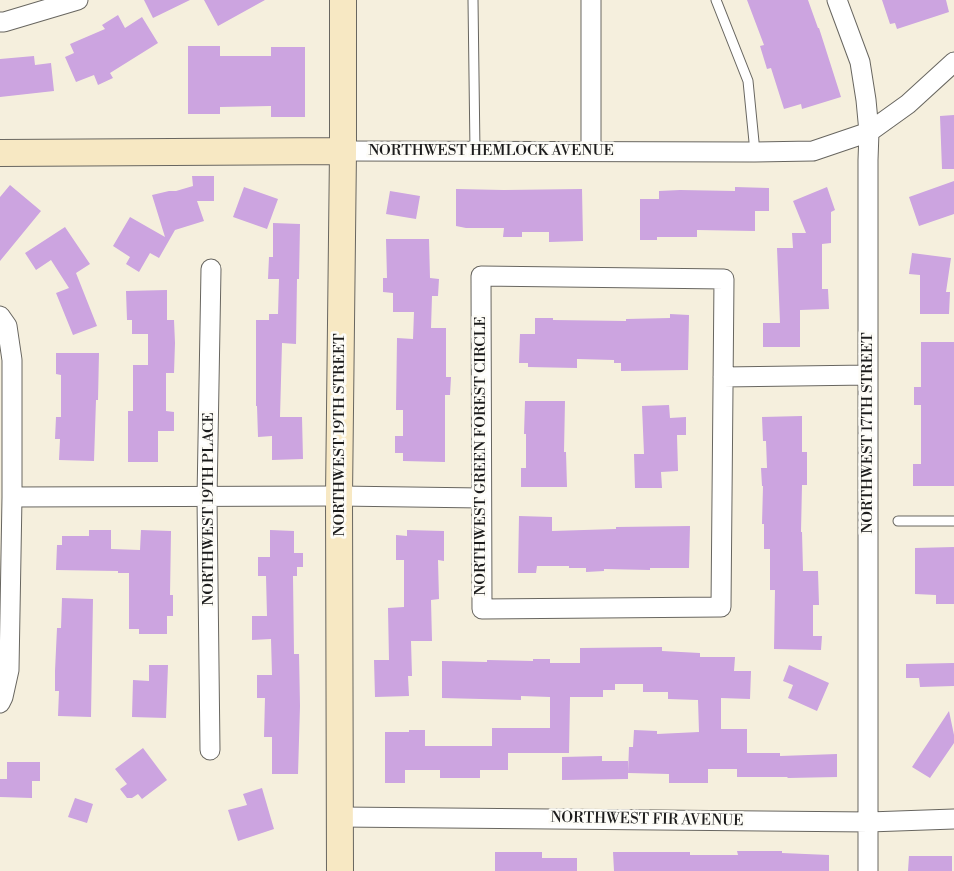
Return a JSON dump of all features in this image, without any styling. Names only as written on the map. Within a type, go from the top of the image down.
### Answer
[{"type":"main road","name":"NORTHWEST 19TH STREET","points":[[340,871],[339,496],[343,0]]},
{"type":"main road","name":"NORTHWEST HEMLOCK AVENUE","points":[[0,153],[343,150]]},
{"type":"street","points":[[0,22],[78,0]]},
{"type":"street","points":[[591,0],[591,151]]},
{"type":"street","name":"NORTHWEST 17TH STREET","points":[[837,0],[860,62],[869,132],[868,871]]},
{"type":"street","name":"NORTHWEST HEMLOCK AVENUE","points":[[343,150],[813,151],[869,132],[908,104],[954,62]]},
{"type":"street","name":"NORTHWEST 19TH PLACE","points":[[210,750],[207,498],[211,269]]},
{"type":"street","name":"NORTHWEST GREEN FOREST CIRCLE","points":[[481,276],[724,279],[723,377],[721,607],[482,609],[481,276]]},
{"type":"street","points":[[0,316],[6,326],[12,360],[9,670],[0,703]]},
{"type":"street","points":[[723,377],[868,375]]},
{"type":"street","points":[[12,497],[207,498],[339,496],[481,498]]},
{"type":"street","name":"NORTHWEST FIR AVENUE","points":[[340,817],[869,822],[954,819]]},
{"type":"lane","points":[[474,0],[475,151]]},
{"type":"lane","points":[[716,0],[748,82],[755,152]]},
{"type":"lane","points":[[898,521],[954,521]]},
{"type":"building","points":[[144,0],[190,0],[153,18]]},
{"type":"building","points":[[204,0],[265,0],[218,26]]},
{"type":"building","points":[[747,0],[808,0],[841,97],[802,109],[801,104],[784,109],[771,68],[767,69],[760,46],[764,45]]},
{"type":"building","points":[[882,0],[946,0],[949,12],[897,29],[895,23],[890,24]]},
{"type":"building","points":[[118,15],[125,28],[142,17],[158,43],[110,73],[113,78],[98,85],[94,75],[76,82],[65,57],[74,53],[70,44],[105,29],[102,25]]},
{"type":"building","points":[[188,46],[220,46],[220,56],[271,56],[271,47],[305,47],[305,117],[271,117],[271,106],[220,107],[220,114],[188,114]]},
{"type":"building","points":[[34,56],[35,65],[51,63],[54,91],[0,97],[0,59]]},
{"type":"building","points":[[954,115],[954,169],[942,169],[940,116]]},
{"type":"building","points":[[192,176],[214,176],[214,201],[197,201],[204,221],[175,230],[159,258],[150,253],[139,272],[126,264],[130,257],[113,246],[130,217],[165,237],[152,195],[193,186]]},
{"type":"building","points":[[954,181],[954,214],[919,226],[909,197]]},
{"type":"building","points":[[10,185],[41,211],[0,261],[0,197]]},
{"type":"building","points":[[244,187],[278,199],[267,229],[233,217]]},
{"type":"building","points":[[735,187],[769,188],[769,211],[755,211],[755,231],[697,230],[697,237],[657,237],[657,240],[640,240],[640,199],[659,199],[659,191],[735,191]]},
{"type":"building","points":[[827,187],[835,210],[831,212],[831,243],[822,244],[822,289],[828,289],[829,309],[800,310],[800,347],[763,347],[763,323],[780,323],[777,248],[793,248],[792,233],[806,233],[793,201]]},
{"type":"building","points":[[456,189],[582,189],[583,241],[549,242],[549,232],[522,232],[522,237],[503,237],[504,228],[466,228],[456,226]]},
{"type":"building","points":[[390,191],[420,196],[416,219],[386,214]]},
{"type":"building","points":[[273,223],[300,224],[296,344],[282,343],[280,417],[302,417],[303,459],[272,460],[272,436],[258,437],[256,320],[269,320],[269,314],[278,314],[279,279],[268,279],[269,257],[273,257]]},
{"type":"building","points":[[65,227],[90,264],[76,273],[97,326],[73,335],[56,293],[69,288],[51,260],[36,270],[25,253]]},
{"type":"building","points":[[386,239],[429,239],[430,278],[439,279],[438,296],[432,296],[431,328],[446,328],[446,377],[451,377],[450,395],[445,395],[445,462],[403,461],[403,453],[395,453],[395,436],[403,436],[403,410],[396,410],[397,338],[413,339],[414,312],[393,312],[393,293],[383,292],[383,278],[387,278]]},
{"type":"building","points":[[912,253],[951,258],[946,292],[950,292],[949,314],[920,314],[920,275],[909,274]]},
{"type":"building","points":[[167,290],[167,320],[174,320],[175,343],[174,373],[166,373],[166,411],[174,412],[174,431],[158,431],[158,462],[128,462],[128,411],[133,411],[133,365],[148,365],[148,334],[132,334],[132,320],[127,320],[126,291]]},
{"type":"building","points":[[670,314],[689,315],[688,370],[621,371],[621,363],[614,363],[614,360],[577,359],[577,368],[528,367],[528,363],[519,363],[520,334],[535,334],[535,318],[626,321],[626,319],[670,318]]},
{"type":"building","points":[[921,342],[954,342],[954,486],[913,486],[913,464],[921,464],[921,405],[914,405],[914,387],[921,387]]},
{"type":"building","points":[[56,353],[99,353],[94,461],[59,460],[60,439],[55,439],[56,417],[61,417],[61,375],[56,374]]},
{"type":"building","points":[[525,401],[565,401],[564,452],[566,452],[567,487],[521,487],[521,468],[526,468]]},
{"type":"building","points":[[669,405],[670,418],[686,417],[686,435],[677,435],[678,471],[661,472],[662,488],[635,488],[634,454],[644,454],[642,406]]},
{"type":"building","points":[[802,416],[802,452],[807,452],[807,485],[802,485],[801,532],[803,571],[818,571],[819,605],[813,605],[813,636],[822,636],[821,650],[774,649],[775,590],[770,590],[770,549],[764,549],[761,468],[767,468],[766,441],[763,441],[762,417]]},
{"type":"building","points":[[519,516],[552,517],[552,531],[616,529],[616,527],[690,526],[689,568],[650,568],[650,570],[604,569],[604,571],[586,572],[586,568],[537,566],[536,573],[518,573]]},
{"type":"building","points":[[89,530],[111,530],[111,549],[140,550],[141,530],[171,531],[170,595],[173,595],[173,616],[167,616],[167,634],[139,634],[139,629],[129,629],[129,573],[118,573],[118,571],[56,570],[57,545],[62,545],[62,536],[89,536]]},
{"type":"building","points":[[270,530],[294,531],[294,553],[303,553],[303,567],[297,567],[297,576],[293,576],[294,654],[299,654],[298,774],[272,774],[272,737],[264,737],[265,698],[257,698],[257,675],[272,675],[271,639],[252,640],[252,616],[267,616],[266,576],[258,576],[258,557],[270,557]]},
{"type":"building","points":[[407,530],[444,531],[444,561],[438,560],[439,599],[431,600],[432,641],[411,641],[412,676],[408,676],[409,696],[375,697],[374,660],[389,660],[388,608],[404,607],[404,560],[396,560],[396,535],[407,536]]},
{"type":"building","points":[[954,547],[954,604],[936,604],[936,595],[915,594],[915,548]]},
{"type":"building","points":[[62,598],[93,599],[91,717],[58,716],[59,691],[55,691],[55,671],[57,628],[61,628]]},
{"type":"building","points":[[662,647],[662,651],[700,653],[700,657],[735,657],[734,671],[751,671],[750,699],[721,698],[721,729],[747,729],[747,753],[780,753],[780,756],[837,754],[837,777],[737,777],[737,769],[708,769],[708,783],[669,783],[669,774],[628,773],[629,747],[633,747],[634,730],[657,731],[657,734],[699,732],[698,700],[668,699],[668,692],[643,692],[643,684],[615,684],[615,690],[603,690],[603,697],[570,697],[569,753],[508,753],[508,770],[480,770],[480,778],[440,778],[440,770],[405,770],[405,783],[385,783],[385,732],[425,730],[425,746],[492,746],[492,728],[550,728],[550,697],[521,696],[521,700],[442,698],[442,661],[487,662],[487,660],[533,661],[533,659],[550,659],[550,663],[580,663],[580,648]]},
{"type":"building","points":[[954,663],[954,686],[920,687],[919,678],[906,678],[906,664]]},
{"type":"building","points":[[149,665],[168,665],[166,718],[132,717],[133,680],[149,681]]},
{"type":"building","points":[[789,665],[829,683],[817,711],[788,698],[793,685],[783,681]]},
{"type":"building","points":[[949,711],[954,743],[930,778],[912,767]]},
{"type":"building","points":[[143,748],[167,780],[142,799],[138,794],[132,798],[127,798],[120,789],[127,784],[115,769]]},
{"type":"building","points":[[602,756],[602,761],[628,761],[628,779],[562,780],[562,757]]},
{"type":"building","points":[[7,762],[40,762],[40,781],[32,781],[32,798],[0,797],[0,779],[7,779]]},
{"type":"building","points":[[262,788],[274,829],[238,841],[228,810],[247,805],[243,794]]},
{"type":"building","points":[[75,798],[93,804],[87,823],[68,817]]},
{"type":"building","points":[[737,851],[782,851],[782,853],[829,855],[829,871],[614,871],[613,852],[690,852],[690,855],[738,855]]},
{"type":"building","points":[[495,852],[542,852],[542,858],[577,858],[577,871],[495,871]]},
{"type":"building","points":[[909,856],[952,856],[952,871],[908,871]]}]
